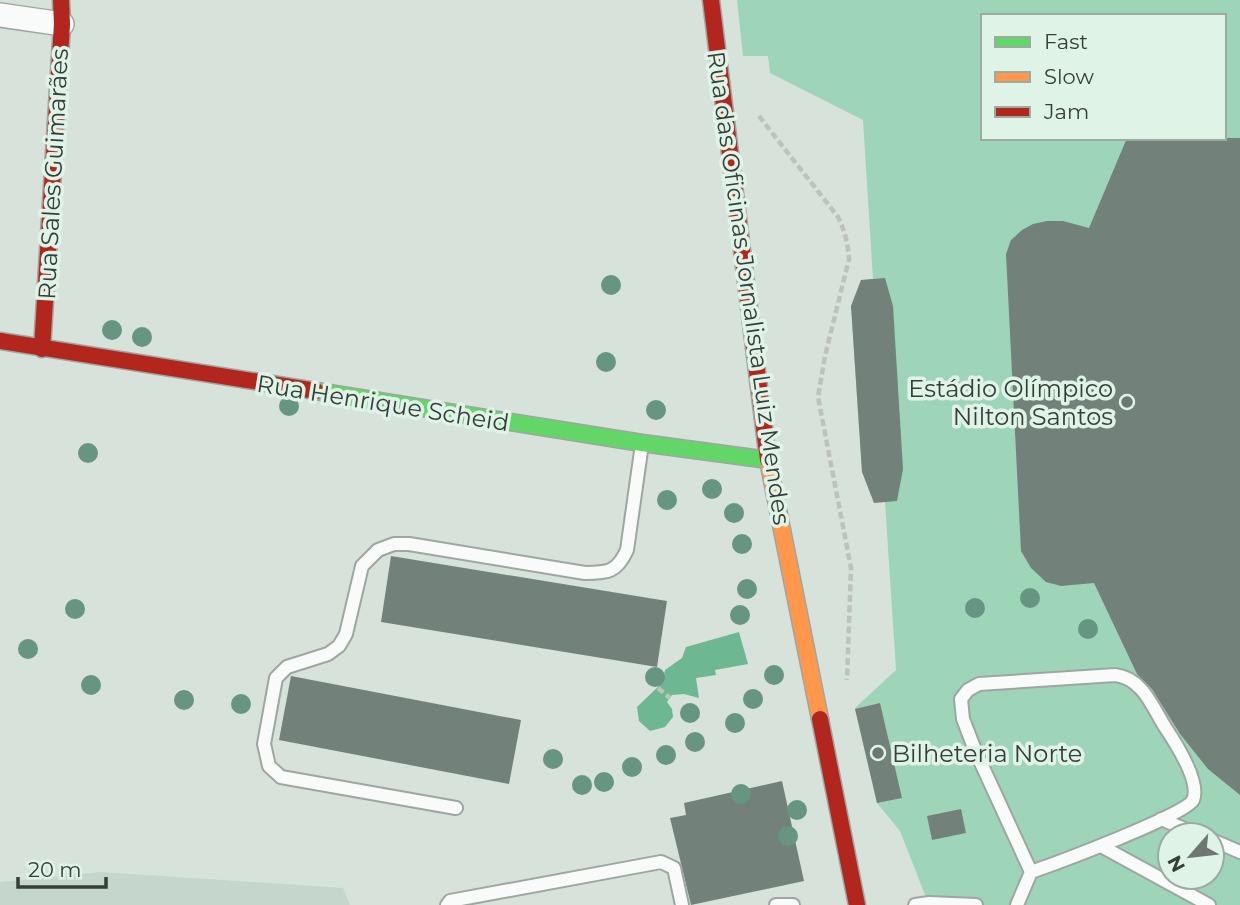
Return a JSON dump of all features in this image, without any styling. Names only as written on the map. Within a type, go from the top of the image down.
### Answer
[{"type":"street","name":"Rua Sales Guimarães","points":[[42,349],[62,24],[61,0]]},
{"type":"street","name":"Rua das Oficinas Jornalista Luiz Mendes","points":[[711,0],[768,460],[857,905]]},
{"type":"street","points":[[0,15],[62,24]]},
{"type":"street","name":"Rua Henrique Scheid","points":[[0,341],[642,443],[768,460]]},
{"type":"lane","points":[[456,808],[281,778],[268,766],[264,744],[276,678],[287,667],[328,654],[339,646],[346,634],[362,566],[378,550],[394,544],[410,544],[585,573],[605,573],[620,565],[627,550],[642,443]]},
{"type":"lane","points":[[1017,905],[1031,872],[1101,846],[1190,804],[1195,790],[1192,775],[1168,731],[1138,685],[1131,679],[1115,675],[979,684],[968,690],[961,699],[963,719],[1031,872]]},
{"type":"lane","points":[[1161,819],[1166,821]]},
{"type":"lane","points":[[1101,846],[1209,905]]},
{"type":"lane","points":[[447,905],[450,901],[661,862],[674,868],[682,905]]},
{"type":"lane","points":[[776,905],[793,905]]},
{"type":"lane","points":[[915,905],[976,905]]},
{"type":"path","points":[[753,107],[764,125],[838,217],[848,249],[849,259],[825,356],[818,397],[850,568],[847,686]]},
{"type":"path","points":[[658,688],[670,698]]},
{"type":"shaded area","points":[[737,0],[1240,0],[1240,905],[929,905],[900,831],[877,803],[855,708],[896,670],[885,502],[862,472],[851,306],[861,280],[873,279],[863,120],[770,73],[768,56],[743,56]]},
{"type":"shaded area","points":[[739,632],[748,664],[715,670],[716,675],[696,678],[699,698],[684,694],[672,695],[667,702],[673,717],[665,727],[650,731],[639,721],[637,707],[662,683],[665,670],[682,658],[686,647]]},
{"type":"shaded area","points":[[101,872],[343,888],[350,905],[0,905],[0,882]]},
{"type":"building","name":"Estádio Olímpico Nilton Santos","points":[[1240,138],[1240,795],[1208,769],[1180,734],[1152,689],[1137,674],[1094,583],[1061,586],[1046,582],[1031,568],[1021,551],[1006,254],[1011,240],[1033,224],[1063,221],[1089,228],[1126,140]]},
{"type":"building","points":[[885,278],[893,306],[903,469],[897,501],[874,503],[862,472],[851,306],[861,280]]},
{"type":"building","points":[[391,556],[667,601],[657,667],[381,622]]},
{"type":"building","points":[[291,676],[521,720],[509,784],[279,740]]},
{"type":"building","name":"Bilheteria Norte","points":[[880,703],[902,798],[877,803],[855,709]]},
{"type":"building","points":[[782,781],[804,881],[691,905],[670,818],[686,815],[684,803]]},
{"type":"building","points":[[961,809],[966,833],[932,840],[927,816]]},
{"type":"traffic: fast","points":[[316,391],[642,443],[768,460]]},
{"type":"traffic: slow","points":[[768,460],[820,719]]},
{"type":"traffic: jam","points":[[42,349],[62,24],[61,0]]},
{"type":"traffic: jam","points":[[711,0],[768,460]]},
{"type":"traffic: jam","points":[[0,341],[316,391]]},
{"type":"traffic: jam","points":[[820,719],[857,905]]},
{"type":"place","name":"Estádio Olímpico Nilton Santos","points":[[1127,402]]},
{"type":"place","name":"Bilheteria Norte","points":[[878,753]]}]
